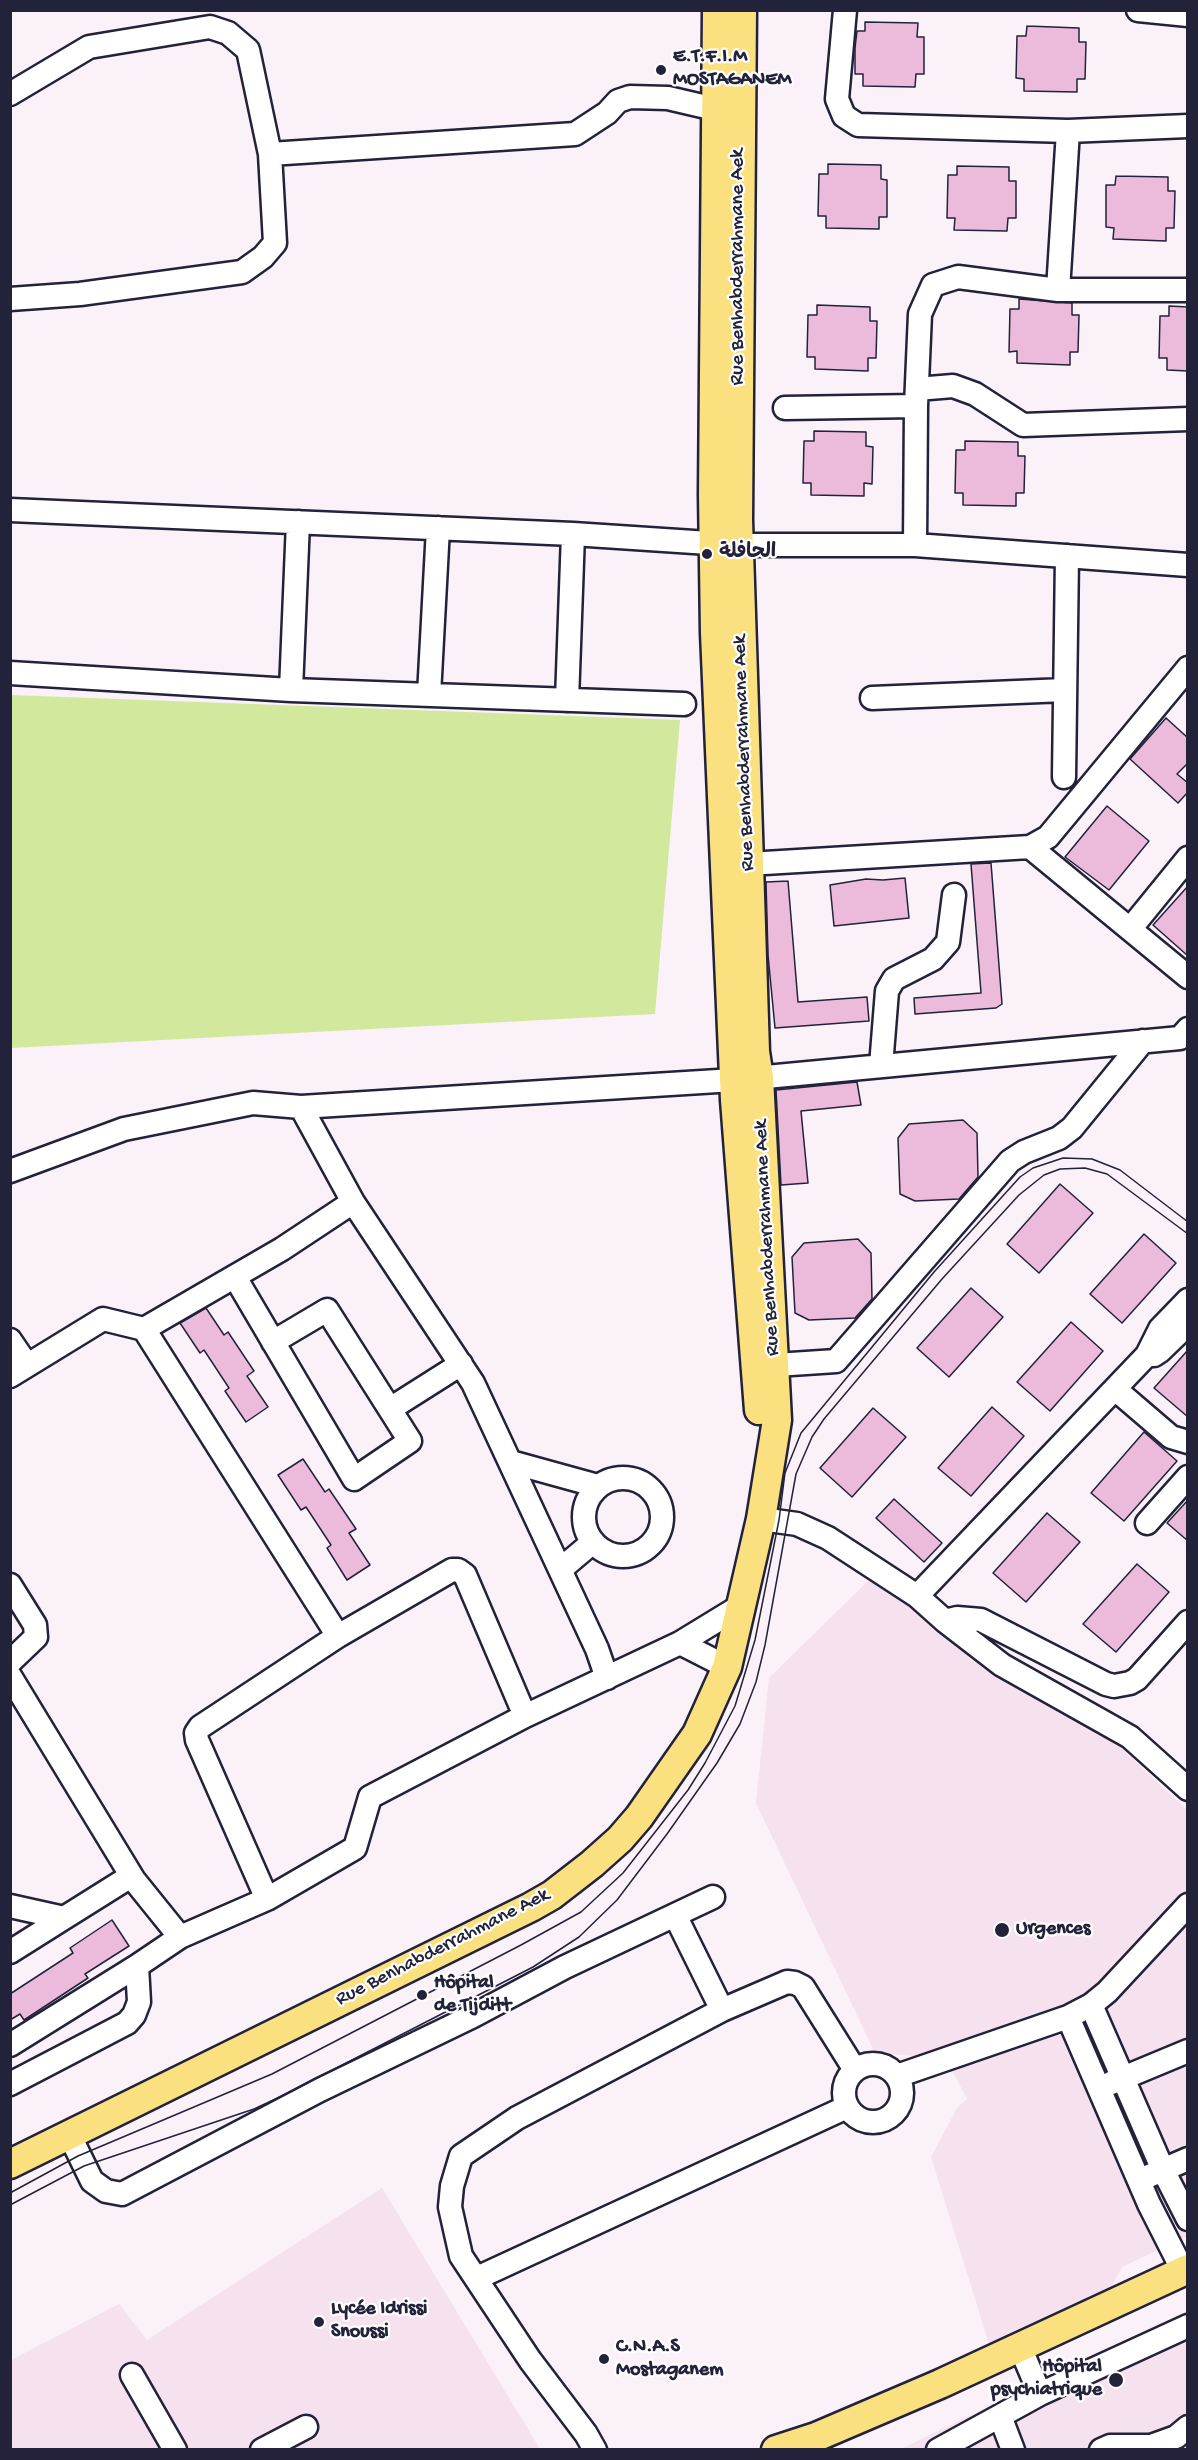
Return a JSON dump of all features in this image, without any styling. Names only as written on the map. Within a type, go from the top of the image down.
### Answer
[{"type":"main road","name":"Rue Benhabderrahmane Aek","points":[[717,10],[715,109],[727,544],[748,864],[755,1052],[747,1079],[763,1506]]},
{"type":"main road","name":"Rue Benhabderrahmane Aek","points":[[10,2164],[552,1895],[599,1858],[639,1817],[697,1734],[727,1666],[763,1506],[777,1420],[776,1365],[747,1079],[715,633],[727,544],[738,321],[742,10]]},
{"type":"main road","points":[[776,2450],[816,2437],[940,2384],[1185,2270]]},
{"type":"street","points":[[845,10],[837,99],[844,116],[858,125],[1068,131],[1188,126]]},
{"type":"street","points":[[1138,10],[1188,15]]},
{"type":"street","points":[[10,94],[89,47],[210,27],[228,33],[248,50],[270,154],[274,243],[264,257],[242,272],[80,294],[10,299]]},
{"type":"street","points":[[270,154],[575,134],[608,113],[618,101],[630,97],[668,98],[715,109]]},
{"type":"street","points":[[1058,290],[1068,131]]},
{"type":"street","points":[[915,545],[916,398],[920,314],[933,285],[958,277],[1058,290],[1188,290]]},
{"type":"street","points":[[785,408],[916,398],[953,386],[975,394],[1023,425],[1188,419]]},
{"type":"street","points":[[10,510],[573,534],[727,544],[915,545],[1188,565]]},
{"type":"street","points":[[291,690],[298,522]]},
{"type":"street","points":[[429,695],[438,528]]},
{"type":"street","points":[[567,700],[573,534]]},
{"type":"street","points":[[1064,777],[1068,556]]},
{"type":"street","points":[[748,864],[1030,848],[1048,837],[1188,668]]},
{"type":"street","points":[[10,673],[291,690],[684,704]]},
{"type":"street","points":[[872,698],[1065,690]]},
{"type":"street","points":[[1030,848],[1188,976]]},
{"type":"street","points":[[1131,928],[1188,858]]},
{"type":"street","points":[[881,1066],[886,991],[894,979],[933,959],[948,942],[954,895]]},
{"type":"street","points":[[10,1171],[124,1129],[253,1103],[302,1107],[747,1079],[1180,1038],[1188,1029]]},
{"type":"street","points":[[776,1365],[836,1361],[1010,1161],[1024,1152],[1059,1138],[1072,1128],[1143,1041]]},
{"type":"street","points":[[302,1107],[353,1202],[473,1383],[561,1569],[597,1649],[607,1678]]},
{"type":"street","points":[[10,1340],[19,1370],[103,1319],[144,1329],[282,1249],[353,1202]]},
{"type":"street","points":[[235,1277],[273,1342],[354,1479],[410,1441],[327,1310],[273,1342]]},
{"type":"street","points":[[917,1596],[1147,1355],[1160,1329],[1188,1300]]},
{"type":"street","points":[[1147,1355],[1154,1355],[1160,1351],[1188,1324]]},
{"type":"street","points":[[144,1329],[338,1636]]},
{"type":"street","points":[[390,1409],[461,1364]]},
{"type":"street","points":[[1115,1389],[1171,1437],[1188,1442]]},
{"type":"street","points":[[511,1462],[598,1486]]},
{"type":"street","points":[[624,1477],[638,1480],[649,1487],[658,1497],[663,1510],[662,1524],[654,1542],[639,1553],[627,1556],[602,1551],[593,1542],[586,1532],[584,1513],[590,1495],[598,1486],[610,1479],[624,1477]]},
{"type":"street","points":[[1147,1523],[1188,1477]]},
{"type":"street","points":[[763,1506],[828,1538],[917,1596],[1002,1665],[1130,1737],[1188,1789]]},
{"type":"street","points":[[561,1569],[593,1542]]},
{"type":"street","points":[[267,1899],[196,1740],[196,1732],[200,1727],[338,1636],[452,1570],[458,1570],[465,1575],[525,1716]]},
{"type":"street","points":[[10,1585],[35,1625],[36,1637],[30,1646],[10,1662]]},
{"type":"street","points":[[10,2045],[180,1937],[267,1899],[355,1848],[370,1797],[525,1716],[680,1643],[739,1607]]},
{"type":"street","points":[[945,1621],[957,1618],[981,1620],[1114,1686],[1137,1679],[1188,1622]]},
{"type":"street","points":[[680,1643],[727,1666]]},
{"type":"street","points":[[10,1676],[131,1876],[180,1937]]},
{"type":"street","points":[[10,1952],[131,1876]]},
{"type":"street","points":[[69,2133],[92,2181],[106,2191],[122,2194],[565,1967],[713,1897]]},
{"type":"street","points":[[897,2076],[1068,2017],[1091,2005],[1107,1992],[1188,1905]]},
{"type":"street","points":[[10,1906],[64,1918]]},
{"type":"street","points":[[675,1915],[722,2010]]},
{"type":"street","points":[[10,2084],[128,2023],[139,2002],[137,1966]]},
{"type":"street","points":[[595,2450],[586,2434],[530,2360],[461,2256],[450,2207],[452,2186],[461,2156],[517,2118],[722,2010],[787,1982],[795,1983],[803,1988],[855,2070]]},
{"type":"street","points":[[1091,2005],[1163,2170],[1188,2218]]},
{"type":"street","points":[[1068,2017],[1139,2180],[1185,2270]]},
{"type":"street","points":[[1098,2088],[1188,2051]]},
{"type":"street","points":[[873,2064],[890,2070],[897,2076],[901,2085],[901,2104],[889,2118],[870,2123],[853,2115],[847,2107],[844,2097],[845,2087],[855,2070],[873,2064]]},
{"type":"street","points":[[477,2278],[847,2107]]},
{"type":"street","points":[[1139,2180],[1188,2159]]},
{"type":"street","points":[[938,2450],[1040,2394],[1188,2326]]},
{"type":"street","points":[[1020,2347],[1040,2394]]},
{"type":"street","points":[[132,2375],[175,2450]]},
{"type":"street","points":[[1000,2416],[1013,2450]]},
{"type":"street","points":[[262,2450],[306,2427]]},
{"type":"street","points":[[1101,2450],[1110,2446],[1151,2446],[1176,2437],[1188,2427]]},
{"type":"shaded area","name":"Urgences","points":[[870,1579],[895,1592],[1121,1748],[1187,1810],[1187,2236],[1122,2267],[1110,2289],[990,2347],[931,2157],[957,2108],[967,2099],[942,2051],[928,2057],[875,2053],[756,1803],[769,1678]]},
{"type":"shaded area","name":"Lycée Idrissi Snoussi","points":[[382,2188],[540,2449],[11,2450],[11,2360],[119,2304],[147,2340]]},
{"type":"shaded area","name":"Hôpital psychiatrique","points":[[1187,2311],[1187,2449],[901,2449]]},
{"type":"green space","points":[[11,695],[680,720],[655,1014],[11,1048]]},
{"type":"building","points":[[865,22],[918,23],[917,37],[924,37],[924,74],[916,74],[915,87],[863,86],[863,74],[855,74],[855,48],[857,31],[865,31]]},
{"type":"building","points":[[1027,26],[1079,28],[1079,42],[1086,42],[1085,79],[1077,79],[1077,92],[1024,91],[1024,79],[1016,78],[1017,36],[1026,36]]},
{"type":"building","points":[[828,164],[881,165],[881,179],[887,180],[887,217],[879,217],[879,229],[826,228],[826,216],[818,216],[819,174],[828,174]]},
{"type":"building","points":[[957,166],[1009,167],[1009,181],[1016,181],[1016,218],[1008,218],[1007,231],[954,230],[955,218],[947,218],[948,175],[957,175]]},
{"type":"building","points":[[1116,176],[1168,177],[1168,191],[1175,191],[1174,228],[1166,228],[1166,241],[1113,239],[1114,228],[1106,227],[1106,185],[1115,185]]},
{"type":"building","points":[[1019,299],[1072,303],[1072,315],[1079,315],[1078,352],[1070,352],[1070,365],[1017,363],[1017,351],[1009,352],[1010,309],[1019,309]]},
{"type":"building","points":[[817,305],[870,307],[870,321],[877,321],[876,358],[868,358],[868,371],[815,369],[815,357],[807,357],[808,315],[817,315]]},
{"type":"building","points":[[1169,306],[1188,307],[1188,371],[1167,370],[1167,358],[1159,358],[1160,316],[1169,316]]},
{"type":"building","points":[[814,431],[866,432],[866,446],[873,447],[872,484],[864,483],[864,496],[811,495],[811,483],[803,483],[804,441],[814,441]]},
{"type":"building","points":[[965,441],[1018,442],[1018,456],[1025,456],[1024,493],[1016,493],[1016,506],[963,505],[963,493],[955,493],[956,450],[965,450]]},
{"type":"building","points":[[1166,718],[1188,738],[1188,763],[1177,774],[1188,783],[1188,792],[1178,803],[1130,759]]},
{"type":"building","points":[[1107,806],[1149,841],[1109,890],[1065,857]]},
{"type":"building","points":[[991,863],[1002,1004],[996,1008],[915,1014],[914,998],[981,993],[971,864]]},
{"type":"building","points":[[905,878],[909,918],[834,926],[830,885],[866,879]]},
{"type":"building","points":[[788,881],[798,1002],[867,997],[869,1021],[775,1028],[768,955],[766,882]]},
{"type":"building","points":[[1188,886],[1188,956],[1153,925]]},
{"type":"building","points":[[857,1082],[861,1105],[801,1111],[808,1183],[781,1185],[776,1090]]},
{"type":"building","points":[[963,1120],[977,1133],[978,1177],[959,1199],[915,1201],[900,1194],[898,1138],[909,1124]]},
{"type":"building","points":[[1060,1184],[1093,1213],[1039,1273],[1007,1244]]},
{"type":"building","points":[[1144,1234],[1176,1263],[1122,1323],[1090,1294]]},
{"type":"building","points":[[858,1239],[871,1253],[872,1299],[855,1318],[809,1320],[795,1313],[792,1257],[804,1243]]},
{"type":"building","points":[[971,1288],[1003,1317],[949,1377],[917,1348]]},
{"type":"building","points":[[206,1308],[224,1335],[228,1332],[254,1371],[247,1376],[268,1407],[246,1422],[225,1391],[229,1388],[204,1350],[200,1353],[180,1323]]},
{"type":"building","points":[[1071,1322],[1103,1351],[1050,1411],[1017,1382]]},
{"type":"building","points":[[1188,1350],[1188,1417],[1154,1388]]},
{"type":"building","points":[[992,1407],[1024,1436],[971,1496],[938,1468]]},
{"type":"building","points":[[873,1408],[906,1437],[852,1497],[820,1468]]},
{"type":"building","points":[[1144,1432],[1177,1461],[1124,1521],[1091,1493]]},
{"type":"building","points":[[303,1459],[325,1492],[329,1489],[356,1529],[349,1533],[370,1565],[347,1580],[327,1548],[331,1545],[306,1507],[301,1510],[278,1475]]},
{"type":"building","points":[[894,1499],[942,1543],[924,1562],[876,1518]]},
{"type":"building","points":[[1188,1500],[1188,1541],[1167,1523]]},
{"type":"building","points":[[1047,1513],[1080,1542],[1026,1602],[993,1573]]},
{"type":"building","points":[[1137,1564],[1169,1592],[1116,1652],[1083,1624]]},
{"type":"building","points":[[112,1920],[129,1946],[85,1974],[88,1978],[24,2020],[20,2014],[10,2020],[10,1994],[73,1953],[70,1948]]},
{"type":"tram line","points":[[10,2193],[78,2156],[272,2074],[581,1912],[623,1873],[688,1790],[735,1706],[755,1640],[779,1520],[785,1473],[801,1433],[934,1272],[1020,1177],[1033,1168],[1063,1158],[1092,1159],[1120,1170],[1188,1222]]},
{"type":"tram line","points":[[10,2205],[84,2166],[254,2109],[282,2096],[533,1967],[579,1937],[617,1900],[667,1834],[717,1763],[740,1724],[756,1682],[765,1645],[796,1474],[812,1437],[824,1419],[942,1279],[1019,1195],[1044,1175],[1060,1169],[1085,1168],[1107,1174],[1188,1234]]},
{"type":"place","name":"E.T.F.I.M MOSTAGANEM","points":[[661,70]]},
{"type":"place","name":"الحافلة","points":[[707,554]]},
{"type":"place","name":"Urgences","points":[[1002,1930]]},
{"type":"place","name":"Hôpital de Tijditt","points":[[422,1995]]},
{"type":"place","name":"Lycée Idrissi Snoussi","points":[[319,2322]]},
{"type":"place","name":"C.N.A.S Mostaganem","points":[[604,2359]]},
{"type":"place","name":"Hôpital psychiatrique","points":[[1116,2380]]}]
